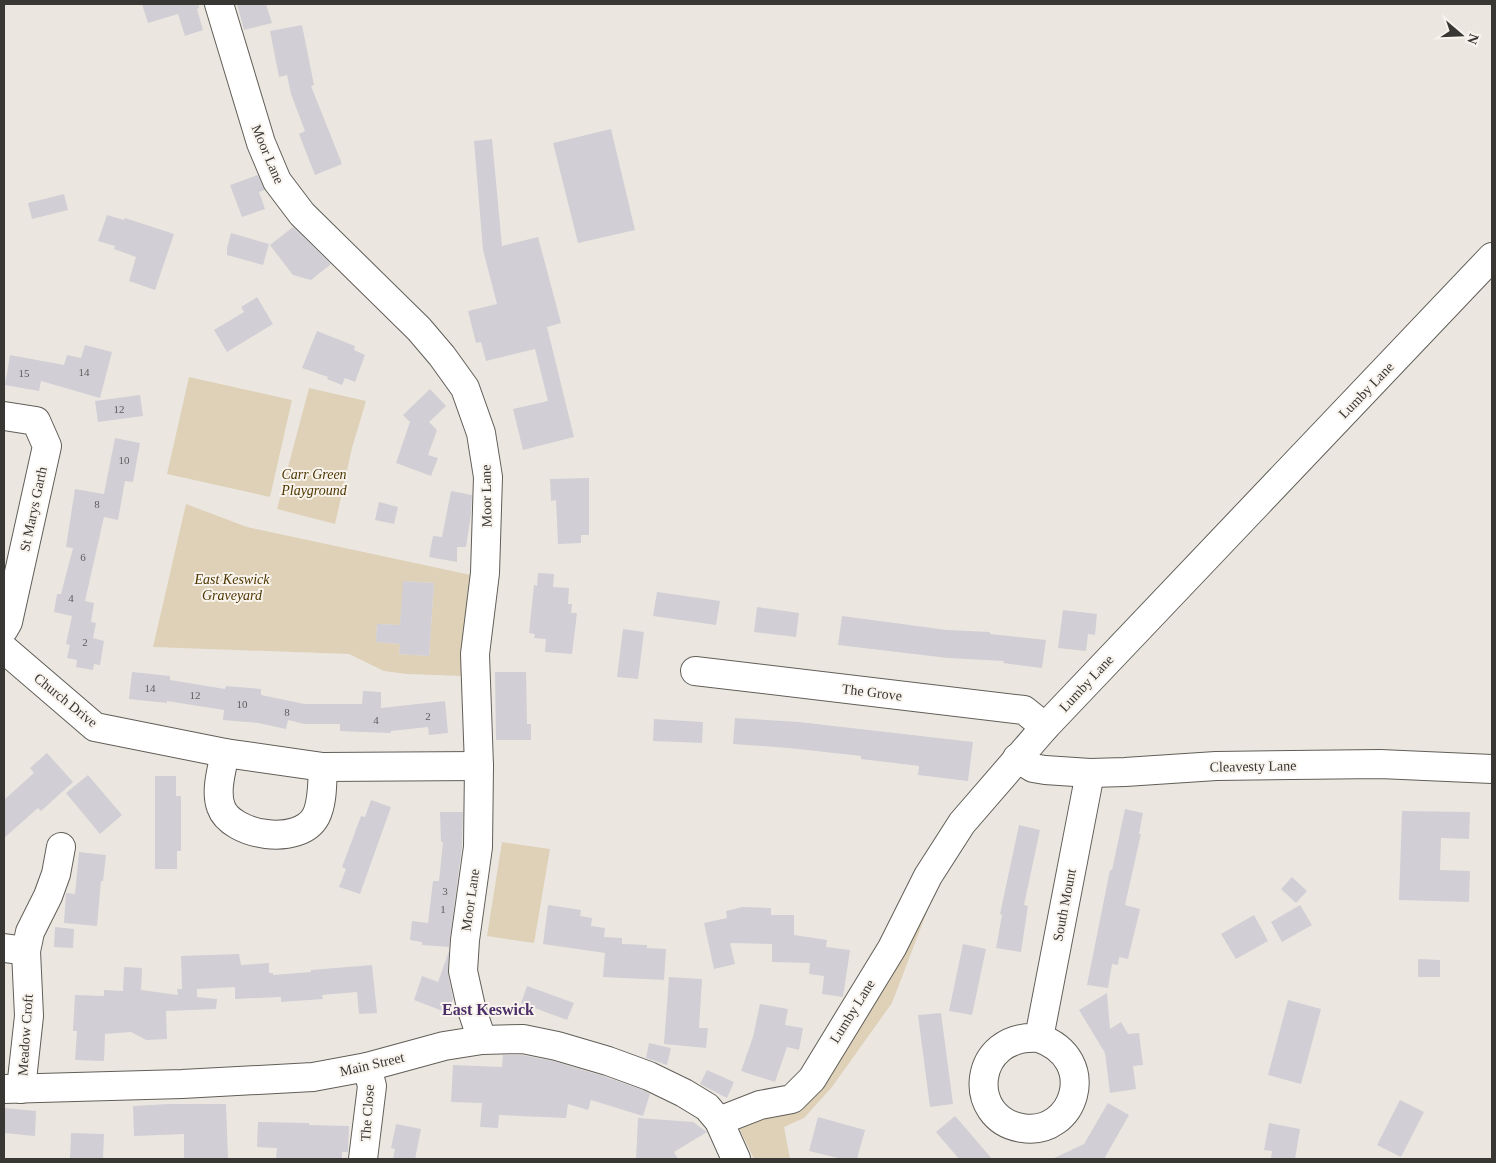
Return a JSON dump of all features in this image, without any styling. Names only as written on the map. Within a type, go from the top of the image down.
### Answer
[{"type":"street","name":"Moor Lane","points":[[219,4],[261,143],[277,181],[302,214],[419,329],[442,356],[464,388],[481,433],[488,477],[485,573],[475,654],[479,766],[478,847],[465,940],[463,971],[471,1007],[482,1040]]},
{"type":"street","name":"Lumby Lane","points":[[719,1121],[760,1105],[792,1098],[812,1079],[892,948],[928,876],[962,823],[1045,727],[1492,257]]},
{"type":"street","name":"St Marys Garth","points":[[4,416],[36,421],[47,446],[8,622],[4,629]]},
{"type":"street","name":"Church Drive","points":[[4,649],[95,727],[225,753],[323,767],[479,766]]},
{"type":"street","name":"The Grove","points":[[694,671],[1024,710],[1045,727]]},
{"type":"street","points":[[225,753],[218,796],[220,806],[225,815],[241,828],[274,834],[286,835],[298,832],[308,826],[316,817],[320,806],[323,767]]},
{"type":"street","name":"Cleavesty Lane","points":[[1017,758],[1034,768],[1090,773],[1216,766],[1380,764],[1492,769]]},
{"type":"street","name":"South Mount","points":[[1039,1038],[1090,773]]},
{"type":"street","name":"Meadow Croft","points":[[12,1089],[29,1016],[15,949],[30,932],[48,896],[56,874],[61,848]]},
{"type":"street","name":"Main Street","points":[[12,1089],[182,1084],[313,1077],[367,1067],[444,1046],[482,1040],[523,1039],[557,1046],[608,1061],[649,1076],[684,1093],[706,1107],[719,1121]]},
{"type":"street","name":"The Close","points":[[363,1159],[372,1086],[367,1067]]},
{"type":"street","points":[[719,1121],[736,1159]]},
{"type":"green space","points":[[189,377],[292,400],[270,497],[167,474]]},
{"type":"green space","name":"Carr Green Playground","points":[[309,388],[366,401],[352,448],[335,524],[277,509]]},
{"type":"green space","name":"East Keswick Graveyard","points":[[186,504],[247,527],[471,575],[468,590],[462,676],[407,674],[384,671],[349,654],[153,647]],"holes":[[[404,581],[434,583],[429,656],[399,654],[400,644],[376,642],[377,624],[400,625]]]},
{"type":"green space","points":[[502,842],[550,849],[534,943],[487,936]]},
{"type":"green space","points":[[933,896],[892,1003],[832,1087],[804,1118],[784,1127],[790,1159],[754,1159],[739,1128],[804,1101]]},
{"type":"building","points":[[142,4],[198,4],[199,8],[197,9],[203,30],[185,36],[178,14],[148,23]]},
{"type":"building","points":[[237,4],[266,4],[272,23],[244,30]]},
{"type":"building","points":[[302,25],[314,85],[311,86],[342,164],[315,175],[299,134],[305,131],[291,94],[287,75],[279,77],[270,31]]},
{"type":"building","points":[[611,129],[635,230],[578,243],[553,143]]},
{"type":"building","points":[[492,139],[502,246],[538,237],[561,323],[547,327],[574,437],[523,450],[513,409],[548,401],[535,349],[486,361],[481,342],[476,343],[468,311],[497,304],[483,250],[474,141]]},
{"type":"building","points":[[258,175],[265,190],[259,192],[265,209],[242,217],[230,185]]},
{"type":"building","points":[[64,194],[68,210],[32,219],[28,203]]},
{"type":"building","points":[[107,215],[124,220],[125,218],[174,234],[155,290],[129,281],[136,257],[114,249],[115,246],[98,241]]},
{"type":"building","points":[[293,227],[331,264],[311,280],[293,275],[270,245]]},
{"type":"building","points":[[231,233],[269,244],[263,265],[227,255]]},
{"type":"building","points":[[257,297],[273,324],[227,352],[214,330],[244,312],[241,307]]},
{"type":"building","points":[[317,331],[355,346],[354,350],[365,355],[355,382],[345,378],[342,385],[327,379],[328,377],[302,368]]},
{"type":"building","points":[[85,345],[112,352],[100,398],[41,381],[39,391],[5,385],[10,355],[64,365],[67,355],[81,358]]},
{"type":"building","points":[[430,389],[446,406],[429,422],[437,430],[428,455],[438,458],[431,476],[396,463],[410,422],[403,415]]},
{"type":"building","points":[[140,395],[143,416],[98,422],[95,401]]},
{"type":"building","points":[[115,438],[140,443],[133,482],[125,481],[118,520],[104,517],[85,601],[94,603],[91,622],[96,623],[93,638],[104,641],[100,665],[94,664],[93,670],[76,667],[77,660],[67,658],[70,645],[66,644],[72,616],[54,612],[57,594],[61,594],[73,548],[66,547],[75,489],[104,494]]},
{"type":"building","points":[[589,478],[589,535],[581,535],[581,543],[558,544],[556,500],[551,501],[550,479]]},
{"type":"building","points":[[451,491],[472,495],[466,547],[457,547],[457,562],[429,557],[433,536],[442,537]]},
{"type":"building","points":[[379,502],[398,507],[394,524],[375,520]]},
{"type":"building","points":[[538,573],[554,574],[553,587],[569,588],[568,604],[572,604],[571,613],[577,613],[572,654],[545,652],[546,639],[534,638],[535,634],[529,633],[534,585],[537,586]]},
{"type":"building","points":[[403,581],[434,583],[429,656],[399,654],[400,644],[376,642],[377,624],[400,625]]},
{"type":"building","points":[[657,592],[720,601],[716,625],[653,616]]},
{"type":"building","points":[[757,607],[799,613],[796,637],[754,632]]},
{"type":"building","points":[[1063,610],[1097,614],[1095,635],[1088,634],[1086,651],[1058,648]]},
{"type":"building","points":[[842,616],[947,630],[990,632],[990,634],[1046,640],[1042,668],[1003,663],[1004,661],[948,658],[838,645]]},
{"type":"building","points":[[623,629],[644,632],[638,679],[617,677]]},
{"type":"building","points":[[132,672],[170,676],[170,680],[225,689],[226,686],[261,689],[261,695],[305,704],[362,704],[363,691],[381,692],[381,708],[445,701],[448,733],[429,735],[428,727],[391,731],[391,733],[340,731],[340,724],[304,724],[288,720],[286,729],[258,723],[223,720],[224,710],[167,701],[167,703],[129,699]]},
{"type":"building","points":[[495,672],[526,672],[527,724],[531,724],[531,740],[496,740]]},
{"type":"building","points":[[735,718],[799,722],[973,742],[968,781],[918,775],[919,766],[861,759],[861,756],[733,744]]},
{"type":"building","points":[[654,719],[703,722],[702,743],[653,741]]},
{"type":"building","points":[[47,753],[73,782],[41,811],[38,808],[4,838],[4,800],[34,773],[30,768]]},
{"type":"building","points":[[88,775],[122,815],[100,834],[66,793]]},
{"type":"building","points":[[155,776],[176,776],[176,796],[181,796],[181,851],[177,851],[177,869],[155,869]]},
{"type":"building","points":[[371,800],[391,807],[360,894],[339,887],[346,869],[342,867],[361,816],[365,817]]},
{"type":"building","points":[[1125,809],[1143,813],[1139,834],[1141,834],[1125,905],[1140,909],[1128,959],[1119,957],[1118,965],[1112,964],[1108,988],[1087,985],[1110,870],[1112,870]]},
{"type":"building","points":[[1402,811],[1470,812],[1469,839],[1441,838],[1440,870],[1470,871],[1469,902],[1399,900]]},
{"type":"building","points":[[440,812],[463,812],[462,846],[449,947],[422,945],[422,942],[410,940],[412,921],[428,923],[433,881],[439,881],[443,842],[441,842]]},
{"type":"building","points":[[1019,825],[1040,830],[1024,905],[1028,906],[1021,952],[996,948],[1002,915],[1000,914]]},
{"type":"building","points":[[79,852],[106,855],[103,881],[101,881],[97,926],[64,923],[66,893],[75,894]]},
{"type":"building","points":[[1292,877],[1307,891],[1296,903],[1281,889]]},
{"type":"building","points":[[548,905],[581,910],[580,916],[592,918],[591,926],[605,928],[604,937],[622,938],[622,944],[647,945],[647,948],[666,949],[664,980],[603,977],[605,953],[543,944]]},
{"type":"building","points":[[1300,905],[1312,925],[1282,942],[1271,922]]},
{"type":"building","points":[[742,907],[771,908],[771,915],[794,915],[794,935],[827,940],[826,947],[850,950],[843,997],[822,994],[824,976],[809,974],[810,963],[772,962],[772,944],[730,943],[735,964],[714,969],[704,923],[727,918],[726,911]]},
{"type":"building","points":[[1254,915],[1268,941],[1236,959],[1221,934]]},
{"type":"building","points":[[55,927],[74,929],[73,948],[54,947]]},
{"type":"building","points":[[963,944],[986,949],[972,1015],[949,1011]]},
{"type":"building","points":[[449,951],[448,974],[453,999],[448,1013],[414,1000],[422,976],[438,982]]},
{"type":"building","points":[[239,954],[241,965],[269,963],[269,973],[273,973],[273,975],[372,965],[377,1013],[359,1014],[357,992],[322,995],[323,999],[281,1002],[281,997],[235,999],[235,987],[197,989],[197,997],[217,999],[216,1009],[166,1011],[167,1039],[146,1040],[131,1032],[105,1034],[104,1061],[75,1060],[77,1031],[73,1031],[75,995],[104,996],[104,990],[123,991],[124,967],[142,968],[141,990],[178,995],[177,989],[182,989],[181,956]]},
{"type":"building","points":[[1418,959],[1440,960],[1440,977],[1418,977]]},
{"type":"building","points":[[669,977],[702,979],[699,1028],[708,1028],[706,1048],[664,1044]]},
{"type":"building","points":[[527,986],[574,1003],[567,1020],[521,1003]]},
{"type":"building","points":[[1107,993],[1110,1029],[1121,1022],[1128,1034],[1139,1033],[1143,1065],[1133,1066],[1136,1089],[1110,1093],[1105,1053],[1079,1010]]},
{"type":"building","points":[[1288,1000],[1321,1009],[1301,1084],[1268,1075]]},
{"type":"building","points":[[760,1004],[788,1009],[785,1025],[803,1028],[799,1050],[787,1047],[775,1082],[741,1071],[753,1037]]},
{"type":"building","points":[[941,1013],[953,1104],[930,1107],[918,1015]]},
{"type":"building","points":[[649,1043],[671,1048],[667,1065],[646,1058]]},
{"type":"building","points":[[503,1055],[522,1055],[553,1061],[643,1090],[650,1094],[643,1116],[591,1100],[588,1110],[568,1104],[566,1118],[499,1115],[498,1128],[480,1127],[482,1103],[451,1102],[453,1065],[502,1067]]},
{"type":"building","points":[[707,1070],[734,1082],[727,1098],[700,1084]]},
{"type":"building","points":[[1400,1100],[1424,1112],[1401,1157],[1377,1145]]},
{"type":"building","points":[[1108,1103],[1129,1115],[1104,1159],[1052,1159],[1084,1144]]},
{"type":"building","points":[[226,1104],[228,1158],[184,1159],[184,1134],[134,1136],[133,1106]]},
{"type":"building","points":[[4,1108],[36,1111],[35,1136],[4,1133]]},
{"type":"building","points":[[955,1116],[992,1159],[959,1159],[936,1132]]},
{"type":"building","points":[[818,1117],[865,1130],[857,1159],[842,1159],[809,1151]]},
{"type":"building","points":[[638,1118],[693,1122],[707,1132],[674,1152],[678,1159],[636,1159]]},
{"type":"building","points":[[258,1122],[349,1126],[348,1152],[342,1152],[342,1159],[276,1158],[277,1148],[257,1147]]},
{"type":"building","points":[[1269,1123],[1300,1129],[1295,1159],[1271,1159],[1272,1151],[1264,1150]]},
{"type":"building","points":[[396,1124],[421,1129],[415,1159],[393,1159],[395,1149],[391,1148]]},
{"type":"building","points":[[71,1133],[104,1134],[103,1159],[70,1159]]},
{"type":"district","name":"East Keswick","points":[[488,1009]]}]
